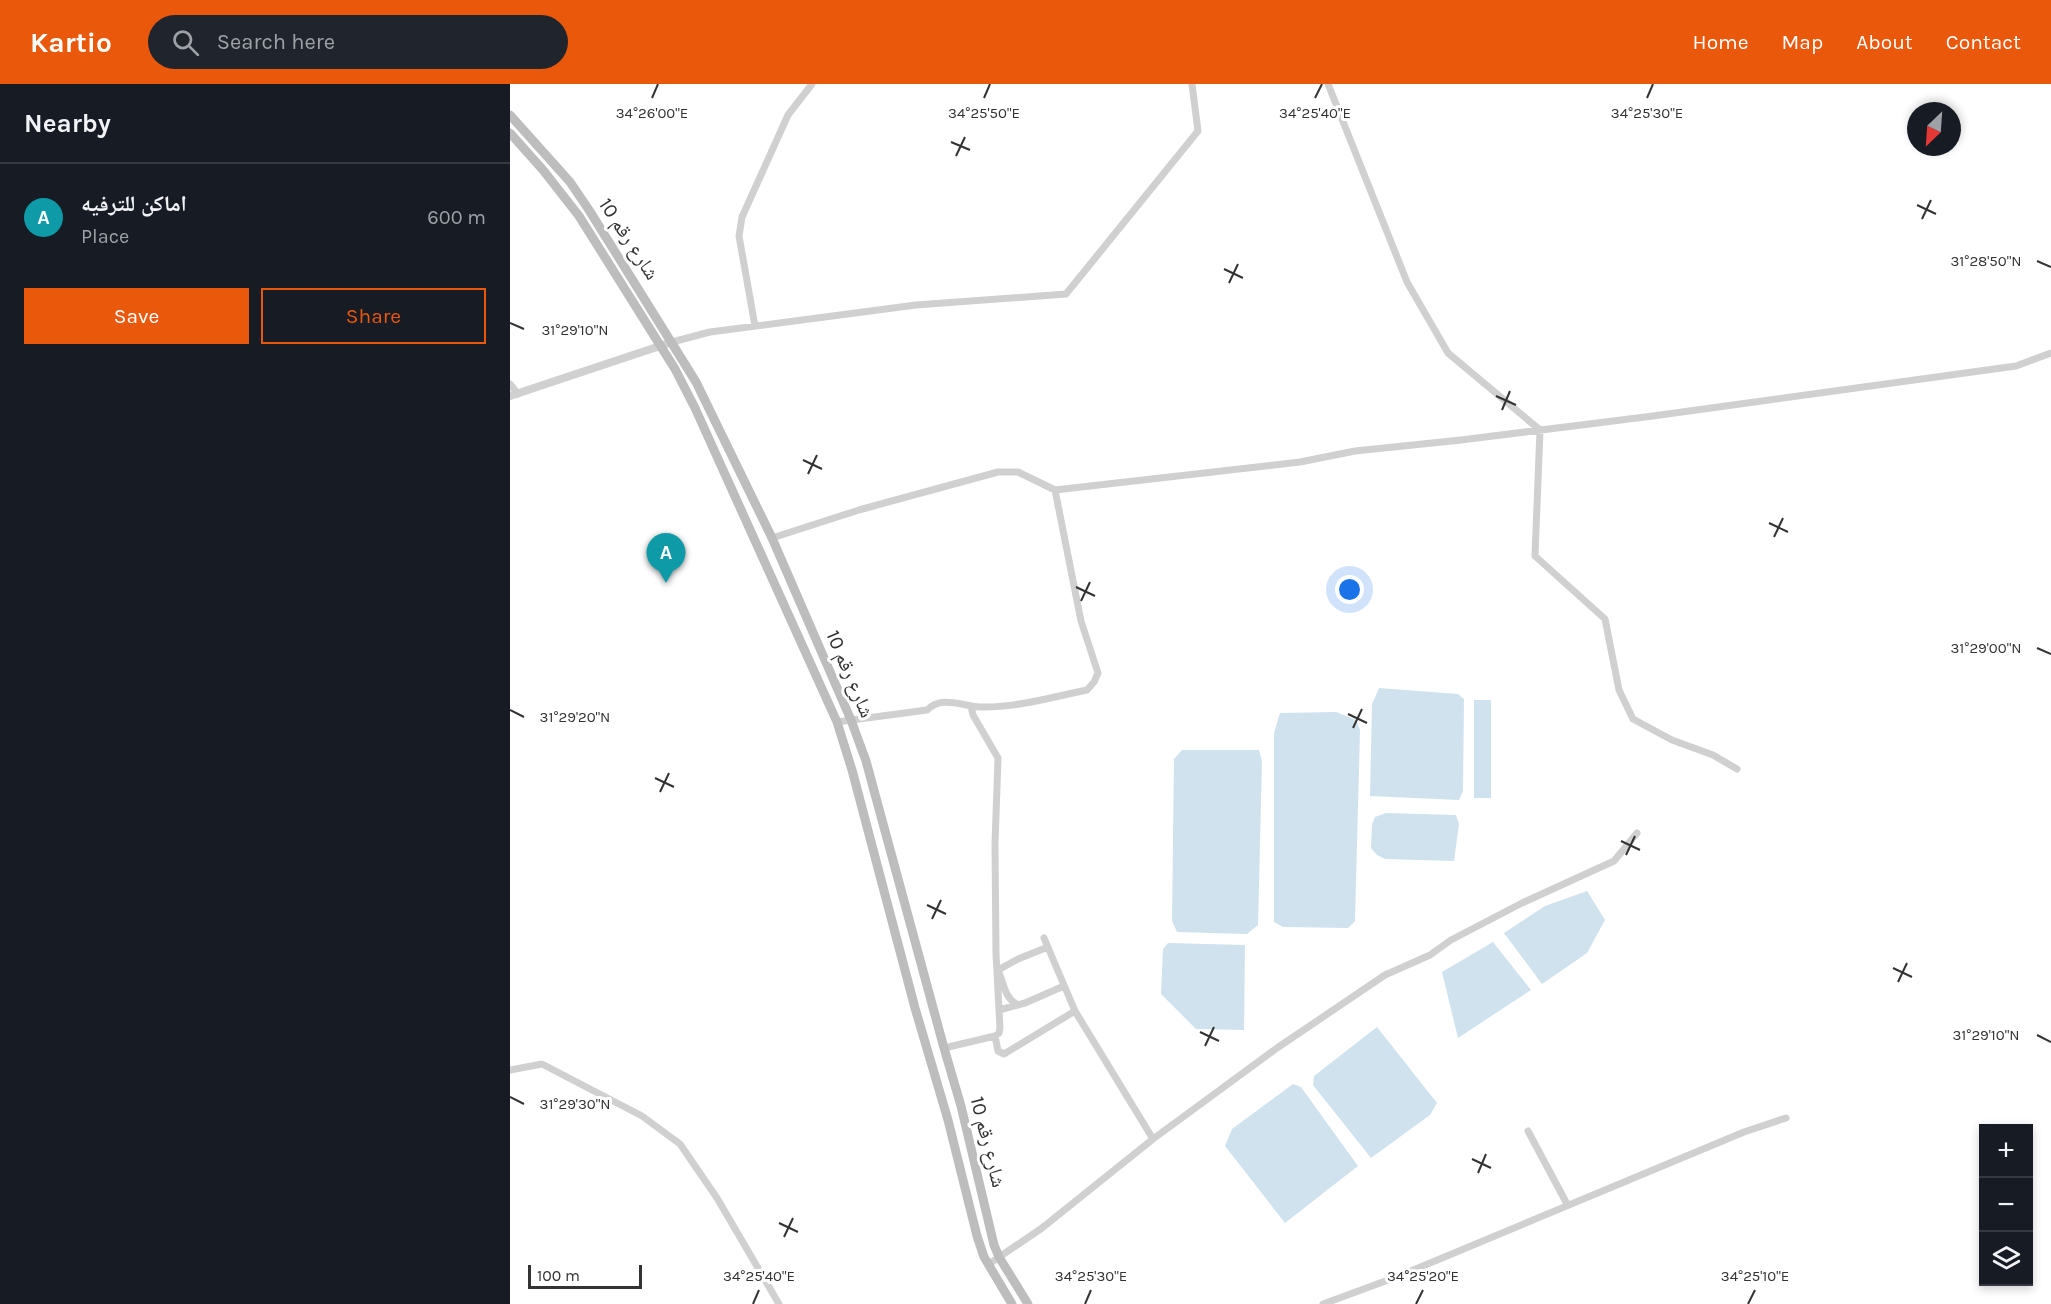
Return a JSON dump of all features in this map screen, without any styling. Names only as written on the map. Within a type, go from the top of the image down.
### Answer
[{"type":"main road","name":"شارع رقم 10","points":[[510,115],[576,191],[672,342],[696,382],[772,538],[851,720],[866,761],[961,1106],[994,1245],[1028,1304]]},
{"type":"main road","name":"شارع رقم 10","points":[[510,133],[549,177],[579,216],[661,346],[695,408],[837,722],[942,1100],[977,1236],[984,1257],[1012,1304]]},
{"type":"street","points":[[755,326],[739,236],[742,217],[788,115],[812,84]]},
{"type":"street","points":[[510,384],[514,395],[672,342],[710,332],[916,305],[1066,294],[1198,131],[1192,84]]},
{"type":"street","points":[[1328,84],[1407,282],[1448,353],[1540,430]]},
{"type":"street","points":[[772,538],[859,510],[998,472],[1018,472],[1055,490],[1300,462],[1355,450],[1461,440],[1653,416],[2016,366],[2051,352]]},
{"type":"street","points":[[1540,430],[1535,556],[1605,619],[1619,690],[1633,719],[1672,740],[1713,755],[1737,769]]},
{"type":"street","points":[[837,722],[927,710],[933,704],[946,702],[999,707],[1087,690],[1098,673],[1081,621],[1055,490]]},
{"type":"street","points":[[944,1048],[995,1036],[1000,1031],[995,844],[998,758],[973,715],[971,706]]},
{"type":"street","points":[[988,1264],[1041,1228],[1153,1139],[1277,1048],[1385,975],[1430,955],[1451,940],[1503,913],[1614,861],[1637,833]]},
{"type":"street","points":[[1044,938],[1075,1011],[1153,1139]]},
{"type":"street","points":[[998,970],[1048,947]]},
{"type":"street","points":[[998,970],[1006,995],[1011,1002],[1018,1005]]},
{"type":"street","points":[[999,1010],[1065,986]]},
{"type":"street","points":[[995,1036],[998,1051],[1004,1054],[1075,1011]]},
{"type":"street","points":[[510,1070],[542,1064],[642,1116],[680,1144],[717,1198],[779,1304]]},
{"type":"street","points":[[1323,1304],[1398,1276],[1744,1132],[1786,1118]]},
{"type":"street","points":[[1528,1131],[1567,1204]]},
{"type":"water","points":[[1379,688],[1458,694],[1464,699],[1463,791],[1459,800],[1370,796],[1372,704]]},
{"type":"water","points":[[1474,700],[1491,700],[1491,798],[1474,798]]},
{"type":"water","points":[[1336,712],[1356,720],[1360,730],[1355,921],[1348,928],[1283,927],[1274,922],[1274,733],[1280,713]]},
{"type":"water","points":[[1182,750],[1259,750],[1262,761],[1258,925],[1247,934],[1177,932],[1172,921],[1174,759]]},
{"type":"water","points":[[1386,813],[1456,815],[1459,824],[1454,861],[1385,859],[1377,855],[1371,848],[1372,824],[1375,817]]},
{"type":"water","points":[[1587,891],[1605,920],[1587,953],[1542,984],[1504,933],[1545,906]]},
{"type":"water","points":[[1493,942],[1531,990],[1458,1038],[1442,972]]},
{"type":"water","points":[[1168,943],[1245,945],[1244,1030],[1196,1029],[1161,994],[1163,949]]},
{"type":"water","points":[[1377,1027],[1437,1103],[1430,1115],[1371,1158],[1313,1085],[1314,1076]]},
{"type":"water","points":[[1293,1084],[1301,1087],[1358,1166],[1285,1223],[1225,1146],[1232,1129]]},
{"type":"place","name":"اماكن للترفيه","points":[[666,583]]}]
